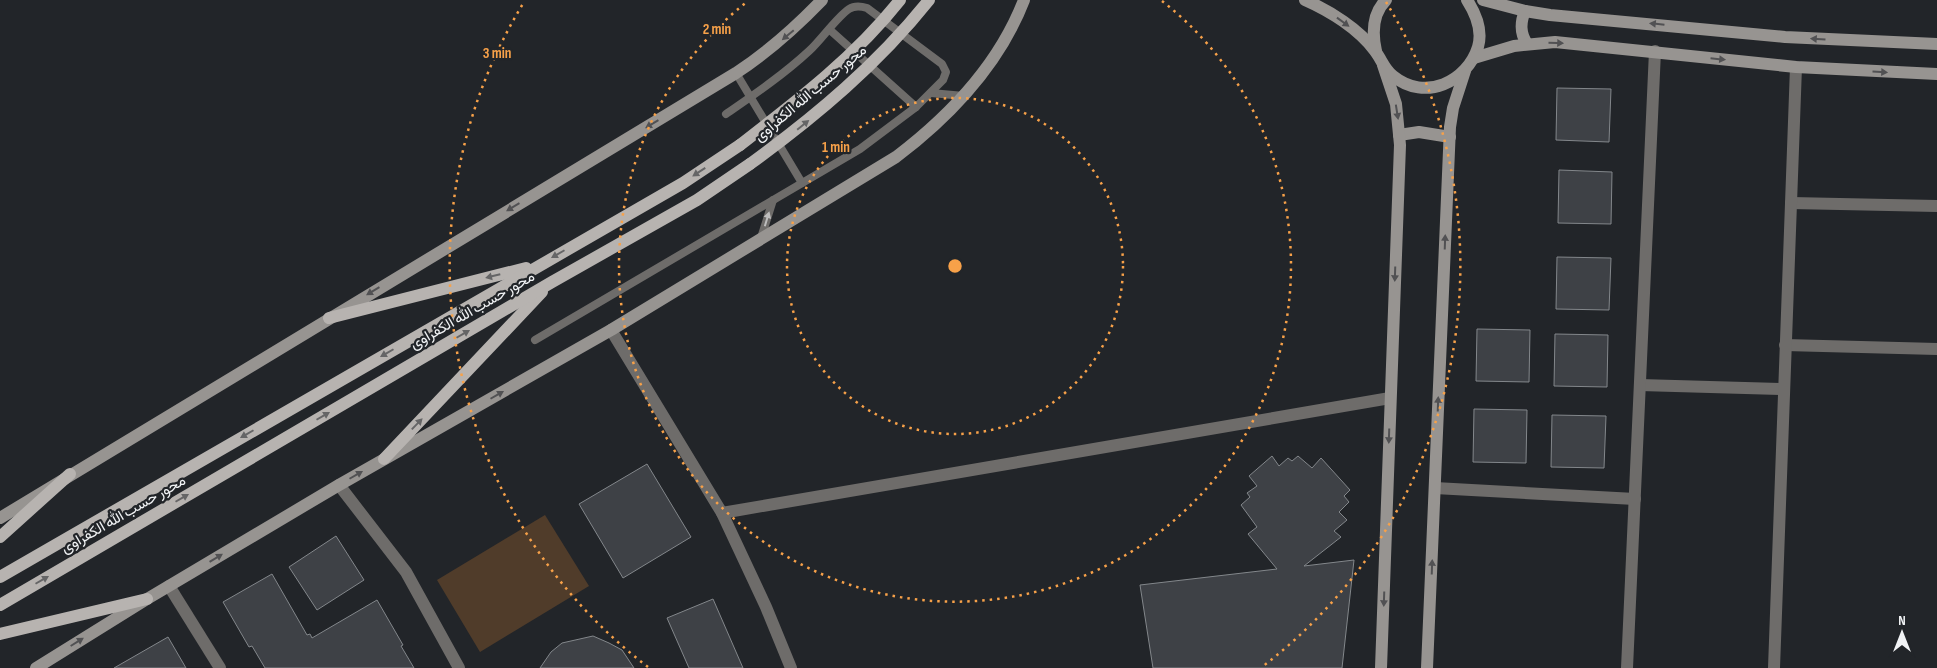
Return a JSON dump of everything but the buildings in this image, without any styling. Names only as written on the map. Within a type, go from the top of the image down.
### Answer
[{"type":"main road","name":"محور حسب الله الكفراوى","points":[[0,577],[682,183],[740,145],[811,90],[855,50],[886,18],[900,0]]},
{"type":"main road","name":"محور حسب الله الكفراوى","points":[[0,605],[552,282],[697,200],[785,139],[865,71],[903,32],[929,0]]},
{"type":"main road","points":[[329,318],[540,264]]},
{"type":"main road","points":[[384,459],[552,282]]},
{"type":"main road","points":[[0,537],[70,474]]},
{"type":"main road","points":[[0,634],[147,599]]},
{"type":"street","points":[[0,518],[736,73],[761,57],[793,30],[822,0]]},
{"type":"street","points":[[1305,0],[1340,20],[1365,40],[1376,52],[1383,65],[1396,104],[1399,135],[1381,668]]},
{"type":"street","points":[[1376,52],[1373,35],[1375,18],[1386,0]]},
{"type":"street","points":[[1383,65],[1394,77],[1407,84],[1423,88],[1453,81],[1465,71],[1474,58],[1479,43],[1479,28],[1475,12],[1467,0]]},
{"type":"street","points":[[1483,0],[1526,11],[1785,37],[1937,44]]},
{"type":"street","points":[[36,668],[147,599],[339,485],[611,330],[896,157],[928,133],[964,96],[1003,42],[1024,2]]},
{"type":"street","points":[[1526,11],[1521,24],[1521,31],[1527,44]]},
{"type":"street","points":[[1474,58],[1494,51],[1527,44],[1555,42],[1796,67],[1937,74]]},
{"type":"street","points":[[1627,668],[1655,52]]},
{"type":"street","points":[[1774,668],[1796,67]]},
{"type":"street","points":[[1427,668],[1450,137],[1453,108],[1465,71]]},
{"type":"street","points":[[1399,135],[1419,132],[1450,137]]},
{"type":"street","points":[[1791,203],[1937,206]]},
{"type":"street","points":[[611,330],[722,513],[766,607],[791,668]]},
{"type":"street","points":[[1785,345],[1937,349]]},
{"type":"street","points":[[1640,385],[1784,388]]},
{"type":"street","points":[[722,513],[1390,398]]},
{"type":"street","points":[[339,485],[406,572],[459,668]]},
{"type":"street","points":[[1435,488],[1635,499]]},
{"type":"street","points":[[169,586],[220,668]]},
{"type":"lane","points":[[535,340],[860,149],[916,107],[931,93],[946,76],[945,67],[867,8],[860,6],[847,10],[830,30],[791,67],[726,114]]},
{"type":"lane","points":[[830,30],[916,107]]},
{"type":"lane","points":[[736,73],[802,183]]},
{"type":"lane","points":[[931,93],[964,96]]},
{"type":"lane","points":[[761,238],[773,200]]},
{"type":"shaded area","points":[[545,515],[589,586],[480,652],[437,580]]}]
